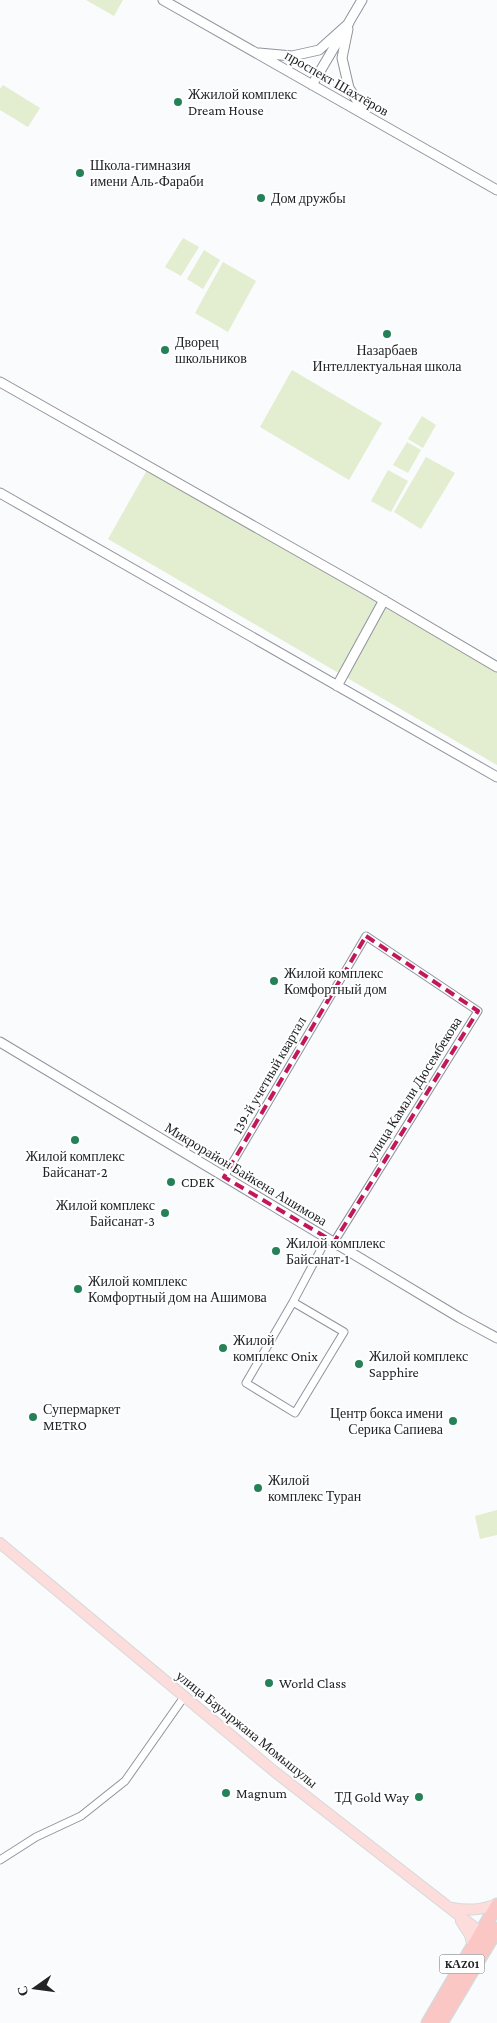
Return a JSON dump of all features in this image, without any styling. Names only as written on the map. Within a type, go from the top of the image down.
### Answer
[{"type":"highway","name":"KАZ01","points":[[441,2023],[490,1934],[497,1905]]},
{"type":"highway","name":"KАZ01","points":[[428,2023],[473,1946],[490,1934]]},
{"type":"main road","name":"улица Бауыржана Момышулы","points":[[0,1543],[275,1772],[449,1907],[490,1934]]},
{"type":"main road","points":[[449,1907],[468,1911],[497,1905]]},
{"type":"main road","points":[[449,1907],[470,1935],[473,1946]]},
{"type":"street","name":"проспект Шахтёров","points":[[163,0],[497,190]]},
{"type":"street","points":[[312,85],[362,0]]},
{"type":"street","points":[[257,52],[292,56],[319,50],[349,23]]},
{"type":"street","points":[[349,23],[342,58],[348,88],[367,115]]},
{"type":"street","points":[[0,382],[384,600],[497,667]]},
{"type":"street","points":[[0,492],[497,777]]},
{"type":"street","points":[[337,686],[384,600]]},
{"type":"street","name":"улица Камали Дюсембекова","points":[[320,1012],[366,936],[478,1011],[330,1240]]},
{"type":"street","name":"139-й учетный квартал","points":[[224,1177],[320,1012]]},
{"type":"street","name":"Микрорайон Байкена Ашимова","points":[[0,1042],[497,1338]]},
{"type":"street","points":[[293,1302],[344,1332],[294,1413],[246,1383],[293,1302],[330,1240]]},
{"type":"street","points":[[0,1860],[36,1837],[81,1816],[125,1780],[184,1697]]},
{"type":"highlighted area","points":[[366,936],[478,1011],[334,1242],[224,1177]]},
{"type":"green space","points":[[86,0],[123,0],[114,16]]},
{"type":"green space","points":[[3,85],[40,108],[28,127],[0,110],[0,89]]},
{"type":"green space","points":[[183,238],[199,247],[181,276],[165,267]]},
{"type":"green space","points":[[204,250],[220,260],[203,289],[187,279]]},
{"type":"green space","points":[[223,262],[256,281],[228,332],[195,313]]},
{"type":"green space","points":[[292,370],[382,423],[349,480],[260,427]]},
{"type":"green space","points":[[422,416],[436,425],[423,448],[408,439]]},
{"type":"green space","points":[[407,442],[421,450],[408,473],[393,465]]},
{"type":"green space","points":[[426,457],[455,473],[421,529],[394,512]]},
{"type":"green space","points":[[147,470],[497,671],[497,765],[108,539]]},
{"type":"green space","points":[[388,470],[408,481],[391,512],[371,501]]},
{"type":"green space","points":[[497,1510],[497,1535],[480,1539],[475,1516]]},
{"type":"place","name":"Жжилой комплекс Dream House","points":[[178,102]]},
{"type":"place","name":"Школа-гимназия имени Аль-Фараби","points":[[80,173]]},
{"type":"place","name":"Дом дружбы","points":[[261,198]]},
{"type":"place","name":"Назарбаев Интеллектуальная школа","points":[[387,334]]},
{"type":"place","name":"Дворец школьников","points":[[165,350]]},
{"type":"place","name":"Жилой комплекс Комфортный дом","points":[[274,981]]},
{"type":"place","name":"Жилой комплекс Байсанат-2","points":[[75,1140]]},
{"type":"place","name":"CDEK","points":[[171,1182]]},
{"type":"place","name":"Жилой комплекс Байсанат-3","points":[[165,1213]]},
{"type":"place","name":"Жилой комплекс Байсанат-1","points":[[276,1251]]},
{"type":"place","name":"Жилой комплекс Комфортный дом на Ашимова","points":[[78,1289]]},
{"type":"place","name":"Жилой комплекс Onix","points":[[223,1348]]},
{"type":"place","name":"Жилой комплекс Sapphire","points":[[359,1364]]},
{"type":"place","name":"Супермаркет METRO","points":[[33,1417]]},
{"type":"place","name":"Центр бокса имени Серика Сапиева","points":[[453,1421]]},
{"type":"place","name":"Жилой комплекс Туран","points":[[258,1488]]},
{"type":"place","name":"World Class","points":[[269,1683]]},
{"type":"place","name":"Magnum","points":[[226,1793]]},
{"type":"place","name":"ТД Gold Way","points":[[419,1797]]}]
